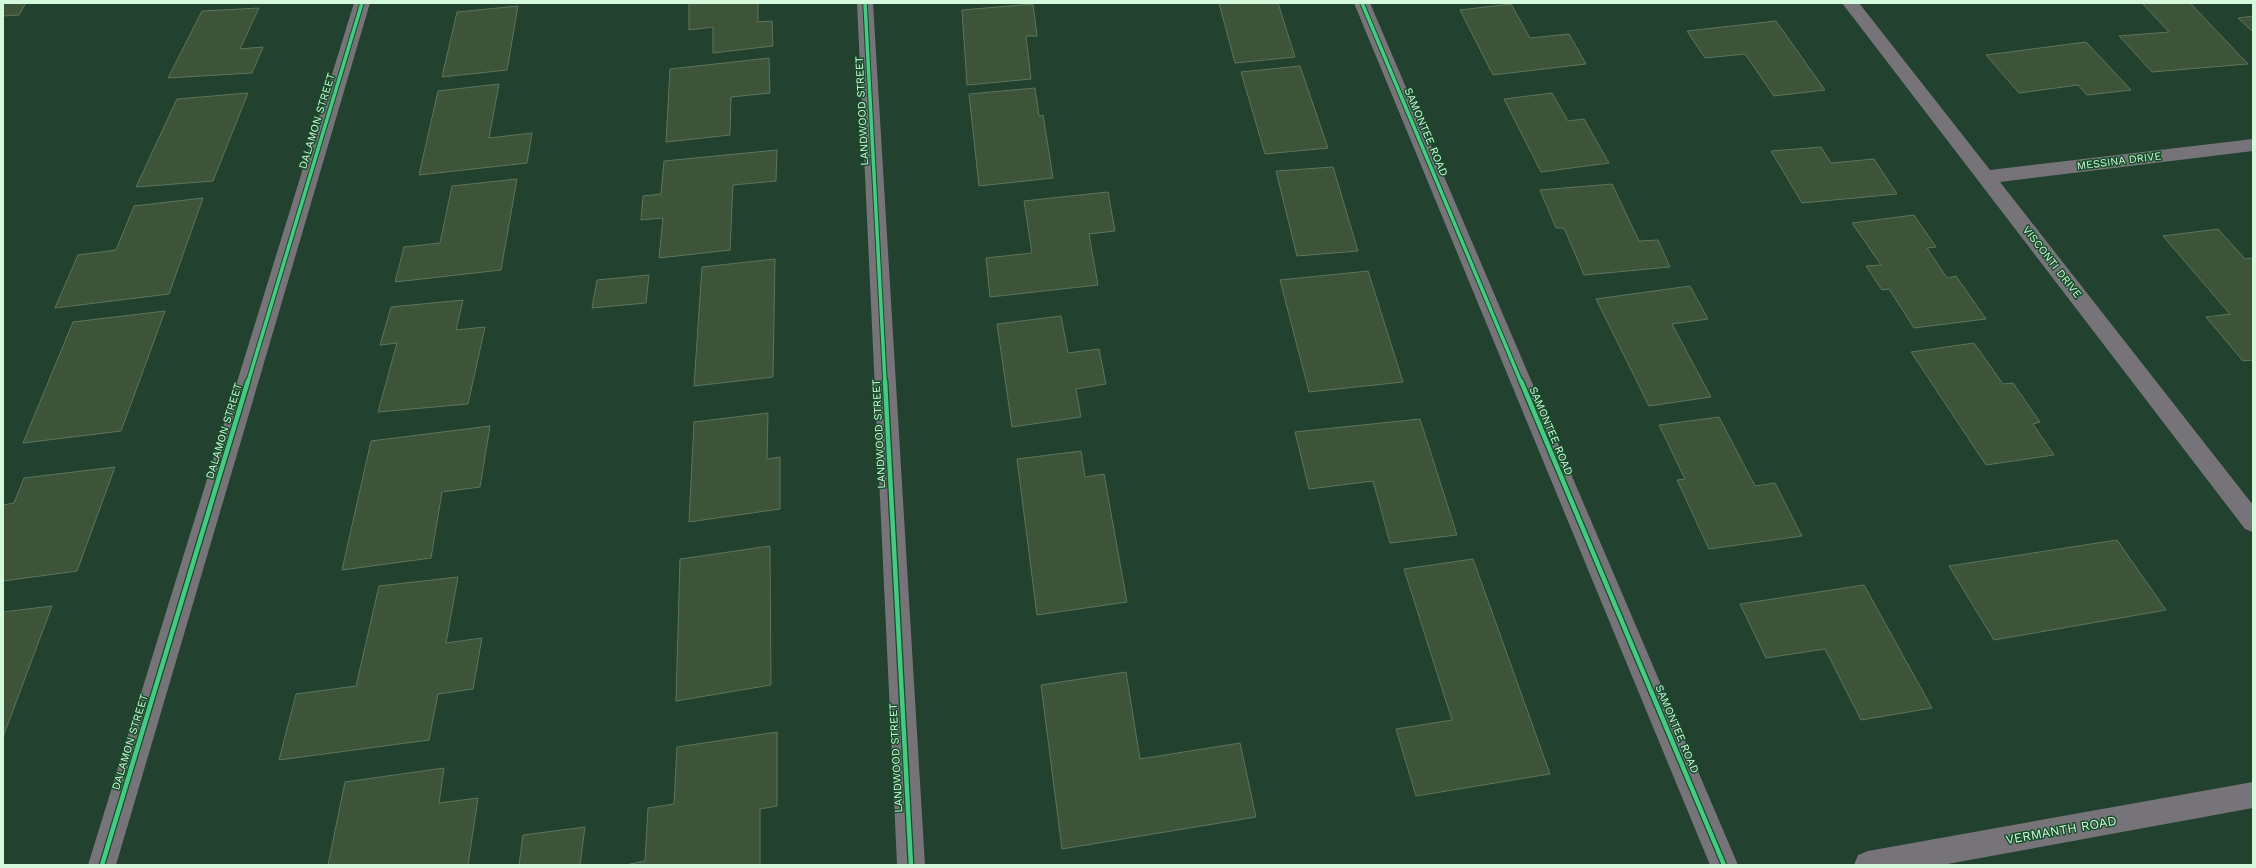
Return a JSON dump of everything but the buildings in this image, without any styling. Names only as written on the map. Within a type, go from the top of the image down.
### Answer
[{"type":"street","name":"DALAMON STREET","points":[[102,865],[362,3]]},
{"type":"street","name":"LANDWOOD STREET","points":[[865,3],[911,865]]},
{"type":"street","name":"SAMONTEE ROAD","points":[[1362,3],[1724,865]]},
{"type":"street","name":"VISCONTI DRIVE","points":[[1850,3],[2253,522]]},
{"type":"street","name":"MESSINA DRIVE","points":[[1986,177],[2253,145]]},
{"type":"street","name":"VERMANTH ROAD","points":[[1868,865],[2253,795]]},
{"type":"cycle path","points":[[102,865],[362,3]]},
{"type":"cycle path","points":[[865,3],[911,865]]},
{"type":"cycle path","points":[[1362,3],[1724,865]]}]
